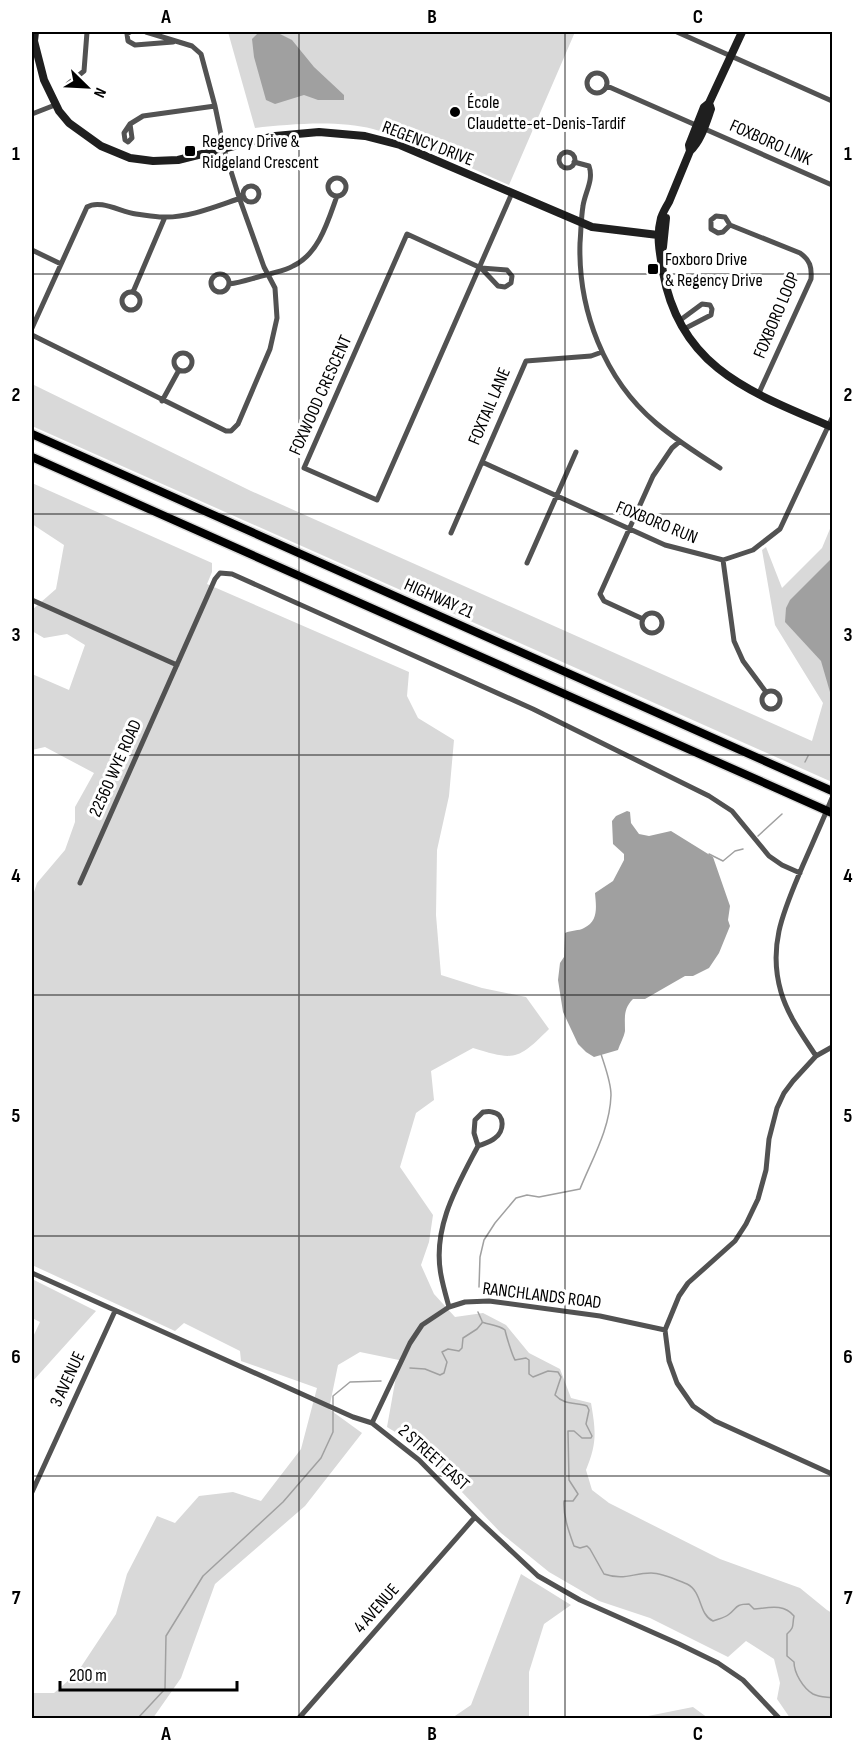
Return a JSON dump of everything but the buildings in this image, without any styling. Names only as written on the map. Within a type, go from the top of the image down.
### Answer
[{"type":"main road","name":"HIGHWAY 21","points":[[32,434],[832,791]]},
{"type":"main road","name":"HIGHWAY 21","points":[[32,456],[831,811]]},
{"type":"street","name":"REGENCY DRIVE","points":[[35,32],[33,40],[44,80],[55,105],[69,123],[85,135],[110,151],[130,158],[153,161],[177,160],[275,136],[320,132],[365,136],[400,145],[581,223],[601,229],[661,235]]},
{"type":"street","points":[[68,84],[84,71],[87,32]]},
{"type":"street","points":[[130,32],[127,34],[128,41],[135,45],[174,40]]},
{"type":"street","points":[[32,336],[226,431],[231,431],[238,424],[270,350],[277,318],[275,288],[224,149],[201,54],[192,46],[146,32]]},
{"type":"street","points":[[677,32],[832,101]]},
{"type":"street","points":[[742,32],[709,103],[711,109],[700,127],[695,146],[690,151],[662,216],[658,251],[666,290],[679,321],[701,352],[716,368],[758,395],[831,423],[780,530],[753,550],[723,560],[735,641],[743,661],[765,692]]},
{"type":"street","name":"FOXBORO LINK","points":[[607,86],[832,185]]},
{"type":"street","points":[[32,114],[55,105]]},
{"type":"street","points":[[130,124],[143,116],[215,106]]},
{"type":"street","points":[[574,162],[589,166],[592,174],[583,204],[580,256],[583,296],[587,314],[602,352],[620,383],[643,410],[679,441],[720,468]]},
{"type":"street","name":"FOXWOOD CRESCENT","points":[[481,268],[407,234],[304,468],[377,500],[481,268],[512,193]]},
{"type":"street","points":[[230,284],[248,281],[296,266],[311,253],[327,226],[337,196]]},
{"type":"street","points":[[32,328],[87,207],[91,204],[129,213],[165,217],[192,213],[242,197]]},
{"type":"street","points":[[133,292],[165,217]]},
{"type":"street","name":"FOXBORO LOOP","points":[[730,225],[800,253],[806,257],[812,267],[811,279],[758,395]]},
{"type":"street","points":[[32,250],[61,264]]},
{"type":"street","points":[[481,268],[507,270],[512,276],[511,283],[505,287],[498,286],[481,268]]},
{"type":"street","points":[[679,321],[702,304],[710,305],[711,315],[684,329]]},
{"type":"street","name":"FOXTAIL LANE","points":[[451,533],[526,361],[591,356],[602,352]]},
{"type":"street","points":[[162,401],[179,370]]},
{"type":"street","points":[[643,619],[604,601],[600,594],[653,476],[679,441]]},
{"type":"street","points":[[527,563],[576,452]]},
{"type":"street","name":"FOXBORO RUN","points":[[482,462],[665,545],[723,560]]},
{"type":"street","name":"22560 WYE ROAD","points":[[80,883],[215,579],[220,573],[232,574],[533,709],[701,792],[732,811],[769,856],[800,873]]},
{"type":"street","points":[[32,600],[177,665]]},
{"type":"street","points":[[816,1056],[793,1019],[781,992],[777,945],[785,905],[831,811],[832,798]]},
{"type":"street","points":[[832,1047],[816,1056],[793,1081],[777,1108],[760,1189],[746,1224],[735,1241],[688,1283],[679,1296],[665,1330],[669,1361],[677,1383],[693,1406],[715,1421],[832,1474]]},
{"type":"street","points":[[449,1307],[441,1273],[439,1247],[443,1223],[452,1196],[478,1146],[494,1140],[500,1134],[503,1122],[494,1112],[483,1112],[475,1119],[474,1133],[478,1146]]},
{"type":"street","name":"2 STREET EAST","points":[[32,1274],[353,1417],[372,1423],[419,1460],[538,1576],[580,1600],[718,1663],[743,1680],[780,1719]]},
{"type":"street","name":"RANCHLANDS ROAD","points":[[372,1423],[410,1343],[422,1325],[449,1307],[465,1302],[489,1301],[600,1316],[665,1330]]},
{"type":"street","name":"3 AVENUE","points":[[32,1492],[35,1478],[115,1311]]},
{"type":"street","name":"4 AVENUE","points":[[299,1719],[475,1517]]},
{"type":"shaded area","points":[[228,32],[575,32],[509,185],[425,147],[373,129],[345,124],[299,124],[255,128]]},
{"type":"shaded area","points":[[259,32],[276,32],[292,40],[314,67],[344,95],[344,100],[318,100],[304,95],[275,104],[266,100],[254,57],[252,39]]},
{"type":"shaded area","points":[[32,384],[251,491],[812,741],[823,703],[775,625],[762,550],[766,547],[782,588],[822,548],[832,524],[832,782],[32,426]]},
{"type":"shaded area","points":[[32,483],[212,563],[212,572],[207,584],[409,672],[407,696],[418,718],[454,740],[449,796],[437,850],[436,915],[441,975],[482,988],[526,997],[549,1029],[530,1047],[515,1055],[498,1055],[473,1048],[431,1071],[434,1100],[416,1113],[400,1167],[433,1215],[429,1242],[421,1265],[434,1294],[455,1317],[483,1313],[506,1325],[529,1353],[560,1369],[571,1398],[591,1403],[594,1437],[586,1470],[592,1490],[609,1503],[720,1559],[800,1588],[832,1613],[832,1718],[790,1718],[777,1699],[780,1683],[774,1659],[746,1641],[728,1657],[650,1618],[599,1601],[549,1572],[501,1533],[418,1446],[387,1427],[399,1360],[360,1352],[338,1365],[329,1409],[362,1433],[305,1506],[215,1584],[181,1678],[153,1718],[32,1718],[32,1693],[54,1693],[77,1673],[116,1614],[127,1574],[157,1516],[175,1523],[199,1496],[233,1492],[261,1501],[301,1449],[317,1388],[241,1361],[240,1351],[184,1323],[175,1331],[32,1265],[32,898],[37,883],[65,850],[75,822],[75,807],[94,773],[45,747],[32,750],[32,674],[69,690],[85,645],[67,634],[44,638],[32,631],[32,610],[56,589],[64,545],[32,524]]},
{"type":"shaded area","points":[[832,558],[832,699],[821,661],[785,622],[786,608],[790,600]]},
{"type":"shaded area","points":[[630,812],[631,823],[639,834],[649,836],[671,831],[713,857],[730,906],[728,920],[730,926],[719,953],[709,968],[693,976],[685,976],[645,999],[633,999],[626,1010],[624,1036],[618,1050],[594,1057],[578,1044],[563,1012],[558,980],[560,963],[564,957],[565,933],[589,925],[595,913],[595,893],[613,881],[624,860],[624,854],[613,844],[612,821],[616,816]]},
{"type":"shaded area","points":[[32,1279],[96,1311],[32,1382],[32,1339],[40,1322],[32,1318]]},
{"type":"shaded area","points":[[521,1574],[571,1605],[544,1624],[529,1672],[529,1718],[452,1718],[471,1705]]},
{"type":"shaded area","points":[[693,1707],[708,1718],[638,1718]]},
{"type":"waterway","points":[[805,762],[808,756]]},
{"type":"waterway","points":[[758,836],[782,814]]},
{"type":"waterway","points":[[709,854],[723,861],[735,851],[743,849]]},
{"type":"waterway","points":[[479,1287],[480,1257],[484,1240],[516,1198],[527,1195],[539,1197],[580,1189],[600,1144],[610,1108],[610,1085],[601,1054]]},
{"type":"waterway","points":[[478,1312],[482,1321]]},
{"type":"waterway","points":[[482,1322],[505,1330],[515,1360],[526,1358],[529,1360],[529,1374],[533,1377],[548,1371],[558,1372],[561,1377],[555,1395],[567,1402],[587,1406],[589,1410],[586,1424],[591,1438],[582,1438],[574,1431],[568,1431],[569,1480],[578,1494],[573,1501],[564,1501],[564,1507],[574,1546],[580,1548],[587,1546],[604,1574],[623,1577],[655,1573],[687,1584],[696,1592],[705,1613],[713,1621],[726,1616],[744,1604],[749,1604],[754,1609],[775,1607],[785,1609],[794,1616],[792,1628],[787,1634],[787,1656],[794,1662],[797,1675],[813,1694],[832,1698]]},
{"type":"waterway","points":[[410,1368],[425,1369],[440,1375],[444,1373],[447,1362],[442,1352],[448,1349],[459,1351],[462,1348],[463,1338],[482,1323]]},
{"type":"waterway","points":[[333,1406],[333,1396],[350,1382],[381,1381]]},
{"type":"waterway","points":[[138,1718],[165,1689],[166,1636],[203,1576],[283,1502],[321,1458],[333,1432],[333,1411]]},
{"type":"place","name":"École Claudette-et-Denis-Tardif","points":[[455,112]]},
{"type":"place","name":"Regency Drive & Ridgeland Crescent","points":[[190,151]]},
{"type":"place","name":"Foxboro Drive & Regency Drive","points":[[653,269]]}]
